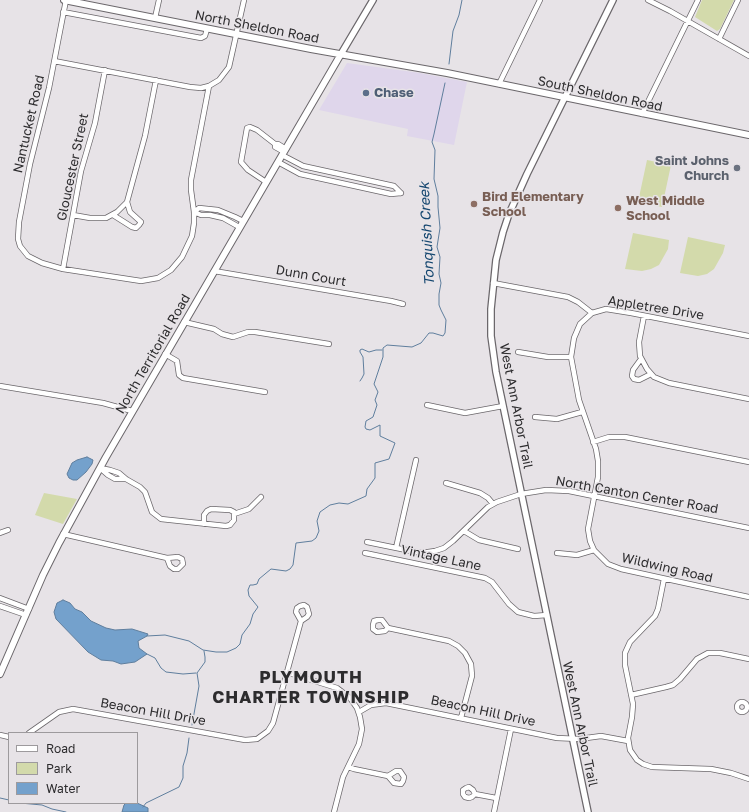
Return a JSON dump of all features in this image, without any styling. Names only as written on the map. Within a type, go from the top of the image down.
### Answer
[{"type":"main road","name":"North Sheldon Road","points":[[65,0],[207,29],[447,73]]},
{"type":"main road","name":"North Territorial Road","points":[[0,674],[43,575],[63,534],[165,354],[341,54]]},
{"type":"main road","name":"South Sheldon Road","points":[[447,73],[749,135]]},
{"type":"street","name":"Nantucket Road","points":[[63,268],[42,263],[28,256],[23,251],[18,239],[19,222],[35,142],[54,61],[65,0]]},
{"type":"street","points":[[155,18],[159,0]]},
{"type":"street","points":[[54,61],[190,87],[201,88],[209,86],[219,80],[227,70],[244,0]]},
{"type":"street","points":[[341,54],[373,0]]},
{"type":"street","points":[[499,84],[540,0]]},
{"type":"street","name":"West Ann Arbor Trail","points":[[588,812],[496,372],[491,336],[491,308],[498,250],[509,214],[613,0]]},
{"type":"street","points":[[648,0],[749,56]]},
{"type":"street","points":[[642,114],[698,0]]},
{"type":"street","points":[[719,39],[738,0]]},
{"type":"street","points":[[63,12],[201,38],[205,36],[207,29]]},
{"type":"street","name":"Gloucester Street","points":[[63,268],[81,171],[95,123],[105,70]]},
{"type":"street","points":[[73,215],[97,219],[113,215],[127,202],[145,136],[156,80]]},
{"type":"street","points":[[63,268],[141,281],[158,278],[171,270],[182,257],[192,236],[194,212],[191,180],[209,86]]},
{"type":"street","points":[[266,182],[248,170],[241,162],[247,128],[250,127],[257,130],[275,144],[275,147],[303,166],[394,186],[401,192],[391,194],[300,174],[278,162]]},
{"type":"street","points":[[312,176],[314,169]]},
{"type":"street","points":[[342,183],[344,176]]},
{"type":"street","points":[[113,215],[136,228],[141,222],[130,212],[127,202]]},
{"type":"street","points":[[194,212],[199,208],[218,210],[243,221]]},
{"type":"street","points":[[194,212],[201,215],[210,215],[223,218],[239,227]]},
{"type":"street","name":"Dunn Court","points":[[214,271],[383,299],[403,304]]},
{"type":"street","name":"Appletree Drive","points":[[493,282],[568,298],[578,302],[592,313],[610,309],[749,336]]},
{"type":"street","points":[[557,553],[577,555],[594,550],[590,541],[588,529],[599,468],[593,442],[582,412],[575,384],[571,357],[572,344],[577,329],[583,320],[592,313]]},
{"type":"street","points":[[644,316],[639,342],[642,359],[651,374],[662,381],[669,383],[749,399]]},
{"type":"street","points":[[184,322],[214,329],[222,334],[233,337],[248,332],[255,332],[329,344]]},
{"type":"street","points":[[518,352],[548,357],[571,357]]},
{"type":"street","points":[[165,354],[177,361],[179,375],[183,378],[265,392]]},
{"type":"street","points":[[642,359],[633,370],[632,376],[634,379],[639,380],[651,374]]},
{"type":"street","points":[[0,386],[103,403],[132,411]]},
{"type":"street","points":[[427,405],[465,413],[503,406]]},
{"type":"street","points":[[535,416],[557,419],[582,412]]},
{"type":"street","points":[[593,442],[609,437],[625,437],[749,462]]},
{"type":"street","points":[[396,548],[416,460]]},
{"type":"street","points":[[100,468],[119,473],[126,479],[138,484],[142,488],[152,512],[161,519],[220,526],[230,525],[234,520],[234,512],[230,510],[207,510],[204,515],[204,524]]},
{"type":"street","points":[[367,542],[421,553],[436,551],[449,544],[493,504],[488,498],[480,493],[446,483]]},
{"type":"street","name":"North Canton Center Road","points":[[493,504],[521,494],[554,490],[594,496],[749,528]]},
{"type":"street","points":[[234,514],[249,510],[261,497]]},
{"type":"street","points":[[0,533],[8,530]]},
{"type":"street","points":[[464,531],[479,540],[518,549]]},
{"type":"street","points":[[63,534],[167,558]]},
{"type":"street","name":"Wildwing Road","points":[[594,550],[603,560],[614,567],[749,597]]},
{"type":"street","name":"Vintage Lane","points":[[365,553],[485,578],[492,582],[509,604],[518,612],[534,616],[546,615]]},
{"type":"street","points":[[664,579],[658,609],[655,616],[630,642],[626,653],[625,665],[633,711],[628,741],[630,750],[640,762],[647,766],[711,769],[731,773],[749,779]]},
{"type":"street","points":[[0,598],[27,612]]},
{"type":"street","points":[[0,606],[27,612]]},
{"type":"street","name":"Beacon Hill Drive","points":[[29,732],[59,712],[73,709],[245,740],[254,740],[265,734],[271,727],[301,621]]},
{"type":"street","points":[[388,628],[449,641],[458,646],[465,653],[471,664],[472,676],[461,718]]},
{"type":"street","points":[[631,695],[666,688],[673,685],[697,659],[708,653],[720,653],[749,659]]},
{"type":"street","points":[[286,672],[337,688],[350,698],[359,712],[361,737],[357,751],[340,785],[334,812]]},
{"type":"street","name":"Beacon Hill Drive","points":[[359,712],[371,705],[386,703],[557,738],[578,739],[601,736],[628,741]]},
{"type":"street","points":[[494,812],[511,728]]},
{"type":"street","points":[[348,767],[354,770],[388,776]]},
{"type":"street","points":[[475,794],[496,798]]},
{"type":"shaded area","points":[[347,63],[420,73],[467,82],[454,145],[407,136],[408,129],[319,110]]},
{"type":"green space","points":[[702,0],[734,0],[720,29],[717,31],[695,17]]},
{"type":"green space","points":[[647,160],[671,165],[662,207],[638,202]]},
{"type":"green space","points":[[633,233],[669,240],[668,249],[659,265],[642,271],[625,269]]},
{"type":"green space","points":[[688,237],[725,245],[723,253],[714,269],[707,274],[698,276],[680,273]]},
{"type":"green space","points":[[44,493],[77,499],[63,524],[35,515]]},
{"type":"water","points":[[87,457],[93,460],[86,472],[77,480],[69,478],[67,474],[72,463]]},
{"type":"water","points":[[63,600],[70,603],[75,609],[82,612],[91,621],[106,628],[115,630],[132,629],[148,634],[138,641],[139,648],[147,654],[135,662],[121,664],[113,661],[101,660],[88,652],[56,619],[54,612],[57,603]]},
{"type":"water","points":[[138,803],[148,808],[148,812],[122,812],[124,805]]},
{"type":"waterway","name":"Tonquish Creek","points":[[449,64],[453,31],[459,15],[462,0]]},
{"type":"waterway","name":"Tonquish Creek","points":[[147,636],[165,635],[189,641],[203,650],[216,652],[227,652],[236,648],[240,644],[242,635],[250,624],[253,614],[258,607],[249,596],[248,590],[250,585],[257,584],[259,579],[271,569],[286,571],[290,569],[293,565],[296,543],[312,541],[316,538],[319,531],[317,521],[320,512],[330,505],[339,503],[348,504],[366,496],[367,489],[375,478],[375,463],[389,459],[395,443],[380,436],[380,425],[370,430],[366,429],[365,427],[366,421],[373,417],[377,405],[375,400],[378,392],[374,384],[383,357],[383,348],[387,345],[412,347],[421,343],[429,333],[443,336],[445,333],[446,320],[439,305],[441,283],[439,274],[440,257],[437,247],[440,228],[438,196],[434,179],[435,150],[432,142],[445,83]]},
{"type":"waterway","points":[[360,381],[364,374],[363,357],[360,350],[362,349],[369,352],[382,350]]},
{"type":"waterway","name":"Tonquish Creek","points":[[192,725],[199,686],[197,673],[205,662],[204,651]]},
{"type":"waterway","points":[[147,654],[155,658],[161,668],[166,672],[183,674],[196,673]]},
{"type":"waterway","name":"Tonquish Creek","points":[[143,807],[146,803],[179,787],[183,778],[183,766],[189,738]]},
{"type":"waterway","name":"Tonquish Creek","points":[[0,798],[8,800]]},
{"type":"waterway","name":"Tonquish Creek","points":[[31,804],[42,805],[66,812]]},
{"type":"place","name":"Chase","points":[[366,93]]},
{"type":"place","name":"Saint Johns Church","points":[[737,168]]},
{"type":"place","name":"Bird Elementary School","points":[[474,204]]},
{"type":"place","name":"West Middle School","points":[[618,208]]},
{"type":"district","name":"PLYMOUTH CHARTER TOWNSHIP","points":[[311,688]]}]
